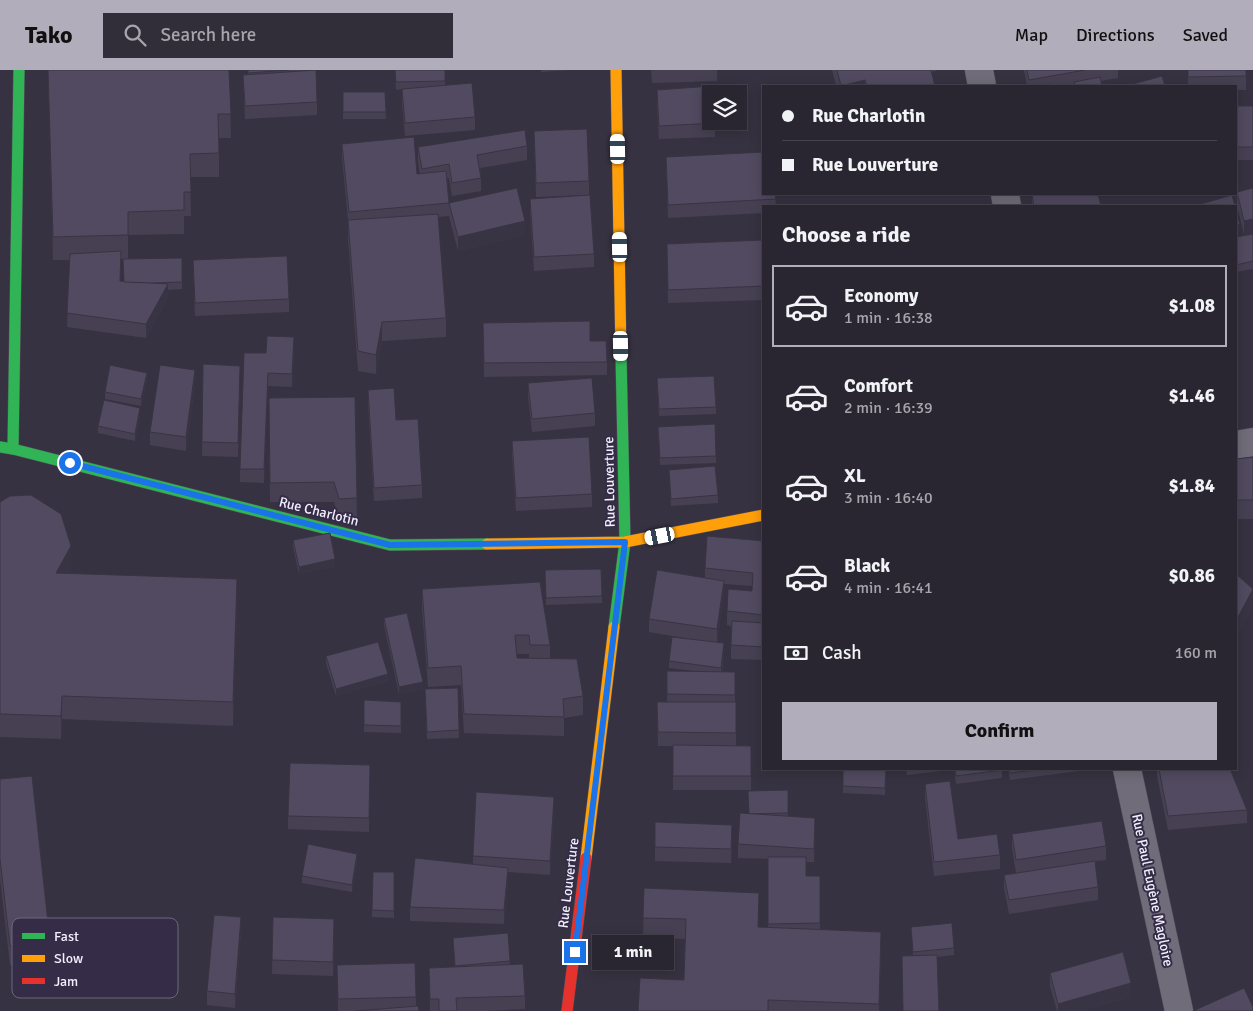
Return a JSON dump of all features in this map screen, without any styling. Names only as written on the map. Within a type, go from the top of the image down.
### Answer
[{"type":"street","points":[[13,448],[19,70]]},
{"type":"street","name":"Rue Louverture","points":[[567,1011],[625,542],[616,70]]},
{"type":"street","points":[[979,70],[982,85]]},
{"type":"street","points":[[1237,445],[1253,442]]},
{"type":"street","name":"Rue Charlotin","points":[[0,447],[13,448],[390,545],[625,542],[762,515]]},
{"type":"street","name":"Rue Paul Eugène Magloire","points":[[1127,770],[1179,1011]]},
{"type":"building","points":[[48,70],[229,70],[231,114],[218,114],[219,153],[190,154],[191,192],[184,192],[184,210],[128,212],[128,235],[53,237]]},
{"type":"building","points":[[248,70],[289,70],[248,73]]},
{"type":"building","points":[[316,70],[317,102],[245,106],[243,75]]},
{"type":"building","points":[[395,70],[445,70],[445,81],[396,82]]},
{"type":"building","points":[[837,70],[931,70],[935,85],[867,85],[865,80],[841,85]]},
{"type":"building","points":[[1027,70],[1085,70],[1029,80]]},
{"type":"building","points":[[1188,70],[1246,70],[1246,76],[1188,77]]},
{"type":"building","points":[[1162,76],[1165,85],[1130,85]]},
{"type":"building","points":[[1100,77],[1102,85],[1075,85],[1074,82]]},
{"type":"building","points":[[472,83],[475,117],[405,123],[402,89]]},
{"type":"building","points":[[702,87],[702,124],[659,126],[657,90]]},
{"type":"building","points":[[343,92],[385,92],[386,112],[343,112]]},
{"type":"building","points":[[1237,106],[1253,106],[1253,147],[1237,147]]},
{"type":"building","points":[[587,129],[589,181],[536,183],[534,131]]},
{"type":"building","points":[[525,130],[527,146],[477,155],[481,178],[452,183],[449,164],[422,169],[418,147]]},
{"type":"building","points":[[414,137],[417,174],[446,171],[449,203],[349,212],[342,144]]},
{"type":"building","points":[[762,152],[762,195],[775,195],[776,199],[668,205],[666,157]]},
{"type":"building","points":[[517,188],[525,221],[458,237],[449,203]]},
{"type":"building","points":[[1253,188],[1253,219],[1244,221],[1237,192]]},
{"type":"building","points":[[590,195],[594,254],[534,257],[530,199]]},
{"type":"building","points":[[1032,195],[1098,195],[1101,205],[1034,205]]},
{"type":"building","points":[[1232,195],[1235,205],[1197,205]]},
{"type":"building","points":[[438,214],[446,318],[382,322],[376,355],[358,351],[348,220]]},
{"type":"building","points":[[1237,214],[1240,224],[1237,226]]},
{"type":"building","points":[[1253,234],[1253,261],[1237,265],[1237,237]]},
{"type":"building","points":[[762,240],[762,286],[668,290],[667,244]]},
{"type":"building","points":[[121,251],[120,281],[168,284],[146,324],[67,313],[70,254]]},
{"type":"building","points":[[287,256],[289,299],[195,303],[193,260]]},
{"type":"building","points":[[182,258],[182,282],[124,282],[123,259]]},
{"type":"building","points":[[590,321],[590,341],[606,341],[607,362],[484,363],[483,323]]},
{"type":"building","points":[[267,336],[294,337],[292,374],[268,373],[264,469],[240,469],[244,353],[266,353]]},
{"type":"building","points":[[203,364],[240,366],[238,443],[202,442]]},
{"type":"building","points":[[110,365],[147,373],[141,399],[105,392]]},
{"type":"building","points":[[160,365],[195,370],[186,437],[150,432]]},
{"type":"building","points":[[714,376],[716,407],[659,409],[657,378]]},
{"type":"building","points":[[592,378],[595,413],[532,419],[528,383]]},
{"type":"building","points":[[394,388],[396,420],[418,419],[422,485],[374,488],[368,390]]},
{"type":"building","points":[[355,397],[357,498],[339,499],[334,482],[270,483],[269,398]]},
{"type":"building","points":[[104,400],[140,408],[135,434],[98,426]]},
{"type":"building","points":[[715,424],[716,456],[660,458],[658,427]]},
{"type":"building","points":[[589,437],[592,494],[516,498],[512,441]]},
{"type":"building","points":[[1253,457],[1253,500],[1237,500],[1237,459]]},
{"type":"building","points":[[715,466],[718,495],[671,499],[669,470]]},
{"type":"building","points":[[31,495],[61,514],[71,546],[56,573],[237,579],[233,702],[62,696],[61,716],[0,714],[0,502],[10,496]]},
{"type":"building","points":[[330,533],[335,559],[299,567],[293,540]]},
{"type":"building","points":[[707,536],[762,541],[762,615],[727,611],[728,589],[752,591],[753,573],[705,568]]},
{"type":"building","points":[[601,569],[602,596],[546,598],[545,570]]},
{"type":"building","points":[[657,570],[724,581],[717,629],[649,619]]},
{"type":"building","points":[[1237,575],[1253,589],[1237,619]]},
{"type":"building","points":[[540,582],[550,645],[530,645],[529,635],[515,635],[517,658],[577,659],[583,696],[563,699],[564,717],[464,714],[461,666],[428,668],[422,589]]},
{"type":"building","points":[[407,613],[423,682],[399,687],[384,618]]},
{"type":"building","points":[[732,621],[762,623],[762,647],[731,645]]},
{"type":"building","points":[[672,637],[724,643],[721,668],[669,661]]},
{"type":"building","points":[[378,642],[388,674],[336,689],[326,656]]},
{"type":"building","points":[[667,671],[735,672],[735,695],[667,694]]},
{"type":"building","points":[[458,688],[459,730],[427,732],[425,689]]},
{"type":"building","points":[[364,700],[401,702],[401,726],[364,725]]},
{"type":"building","points":[[657,702],[736,702],[736,733],[658,732]]},
{"type":"building","points":[[673,745],[751,746],[751,776],[673,776]]},
{"type":"building","points":[[290,763],[370,765],[369,818],[288,816]]},
{"type":"building","points":[[843,770],[886,770],[885,788],[843,786]]},
{"type":"building","points":[[955,770],[1002,770],[956,776]]},
{"type":"building","points":[[1009,770],[1035,770],[1010,773]]},
{"type":"building","points":[[1159,770],[1230,770],[1247,810],[1168,816]]},
{"type":"building","points":[[32,776],[47,918],[12,918],[12,946],[10,946],[0,859],[0,779]]},
{"type":"building","points":[[950,781],[958,839],[997,834],[1000,855],[934,862],[925,784]]},
{"type":"building","points":[[788,790],[788,813],[749,814],[748,791]]},
{"type":"building","points":[[476,792],[554,797],[550,861],[473,856]]},
{"type":"building","points":[[740,813],[815,818],[814,849],[738,844]]},
{"type":"building","points":[[1102,821],[1106,846],[1016,860],[1012,834]]},
{"type":"building","points":[[655,822],[732,825],[731,849],[655,847]]},
{"type":"building","points":[[308,844],[357,854],[352,885],[302,876]]},
{"type":"building","points":[[768,857],[806,857],[806,876],[820,876],[820,923],[768,924]]},
{"type":"building","points":[[415,858],[508,868],[504,910],[410,907]]},
{"type":"building","points":[[1095,861],[1098,887],[1009,900],[1004,875]]},
{"type":"building","points":[[373,872],[394,872],[394,911],[372,910]]},
{"type":"building","points":[[644,888],[759,893],[758,927],[881,932],[879,1004],[768,1000],[768,1011],[638,1011],[640,978],[684,980],[686,919],[643,918]]},
{"type":"building","points":[[214,915],[241,917],[235,994],[207,991]]},
{"type":"building","points":[[273,917],[334,919],[333,962],[272,960]]},
{"type":"building","points":[[952,923],[954,948],[913,952],[911,927]]},
{"type":"building","points":[[508,933],[510,961],[455,966],[453,938]]},
{"type":"building","points":[[1123,952],[1131,983],[1058,1004],[1050,973]]},
{"type":"building","points":[[937,955],[939,1011],[903,1011],[902,956]]},
{"type":"building","points":[[415,963],[416,997],[338,999],[337,965]]},
{"type":"building","points":[[523,964],[525,996],[456,998],[457,1011],[439,1011],[439,999],[430,999],[429,968]]},
{"type":"building","points":[[1244,988],[1253,1011],[1193,1011]]},
{"type":"building","points":[[418,1006],[419,1011],[355,1011]]},
{"type":"traffic: fast","points":[[13,449],[19,70]]},
{"type":"traffic: fast","points":[[614,627],[625,542],[621,355]]},
{"type":"traffic: fast","points":[[0,447],[390,545],[487,544]]},
{"type":"traffic: slow","points":[[616,70],[621,355]]},
{"type":"traffic: slow","points":[[487,544],[625,542],[762,515]]},
{"type":"traffic: slow","points":[[586,858],[614,627]]},
{"type":"traffic: jam","points":[[567,1011],[586,858]]},
{"type":"route","points":[[70,463],[390,545],[625,542],[575,952]]}]
